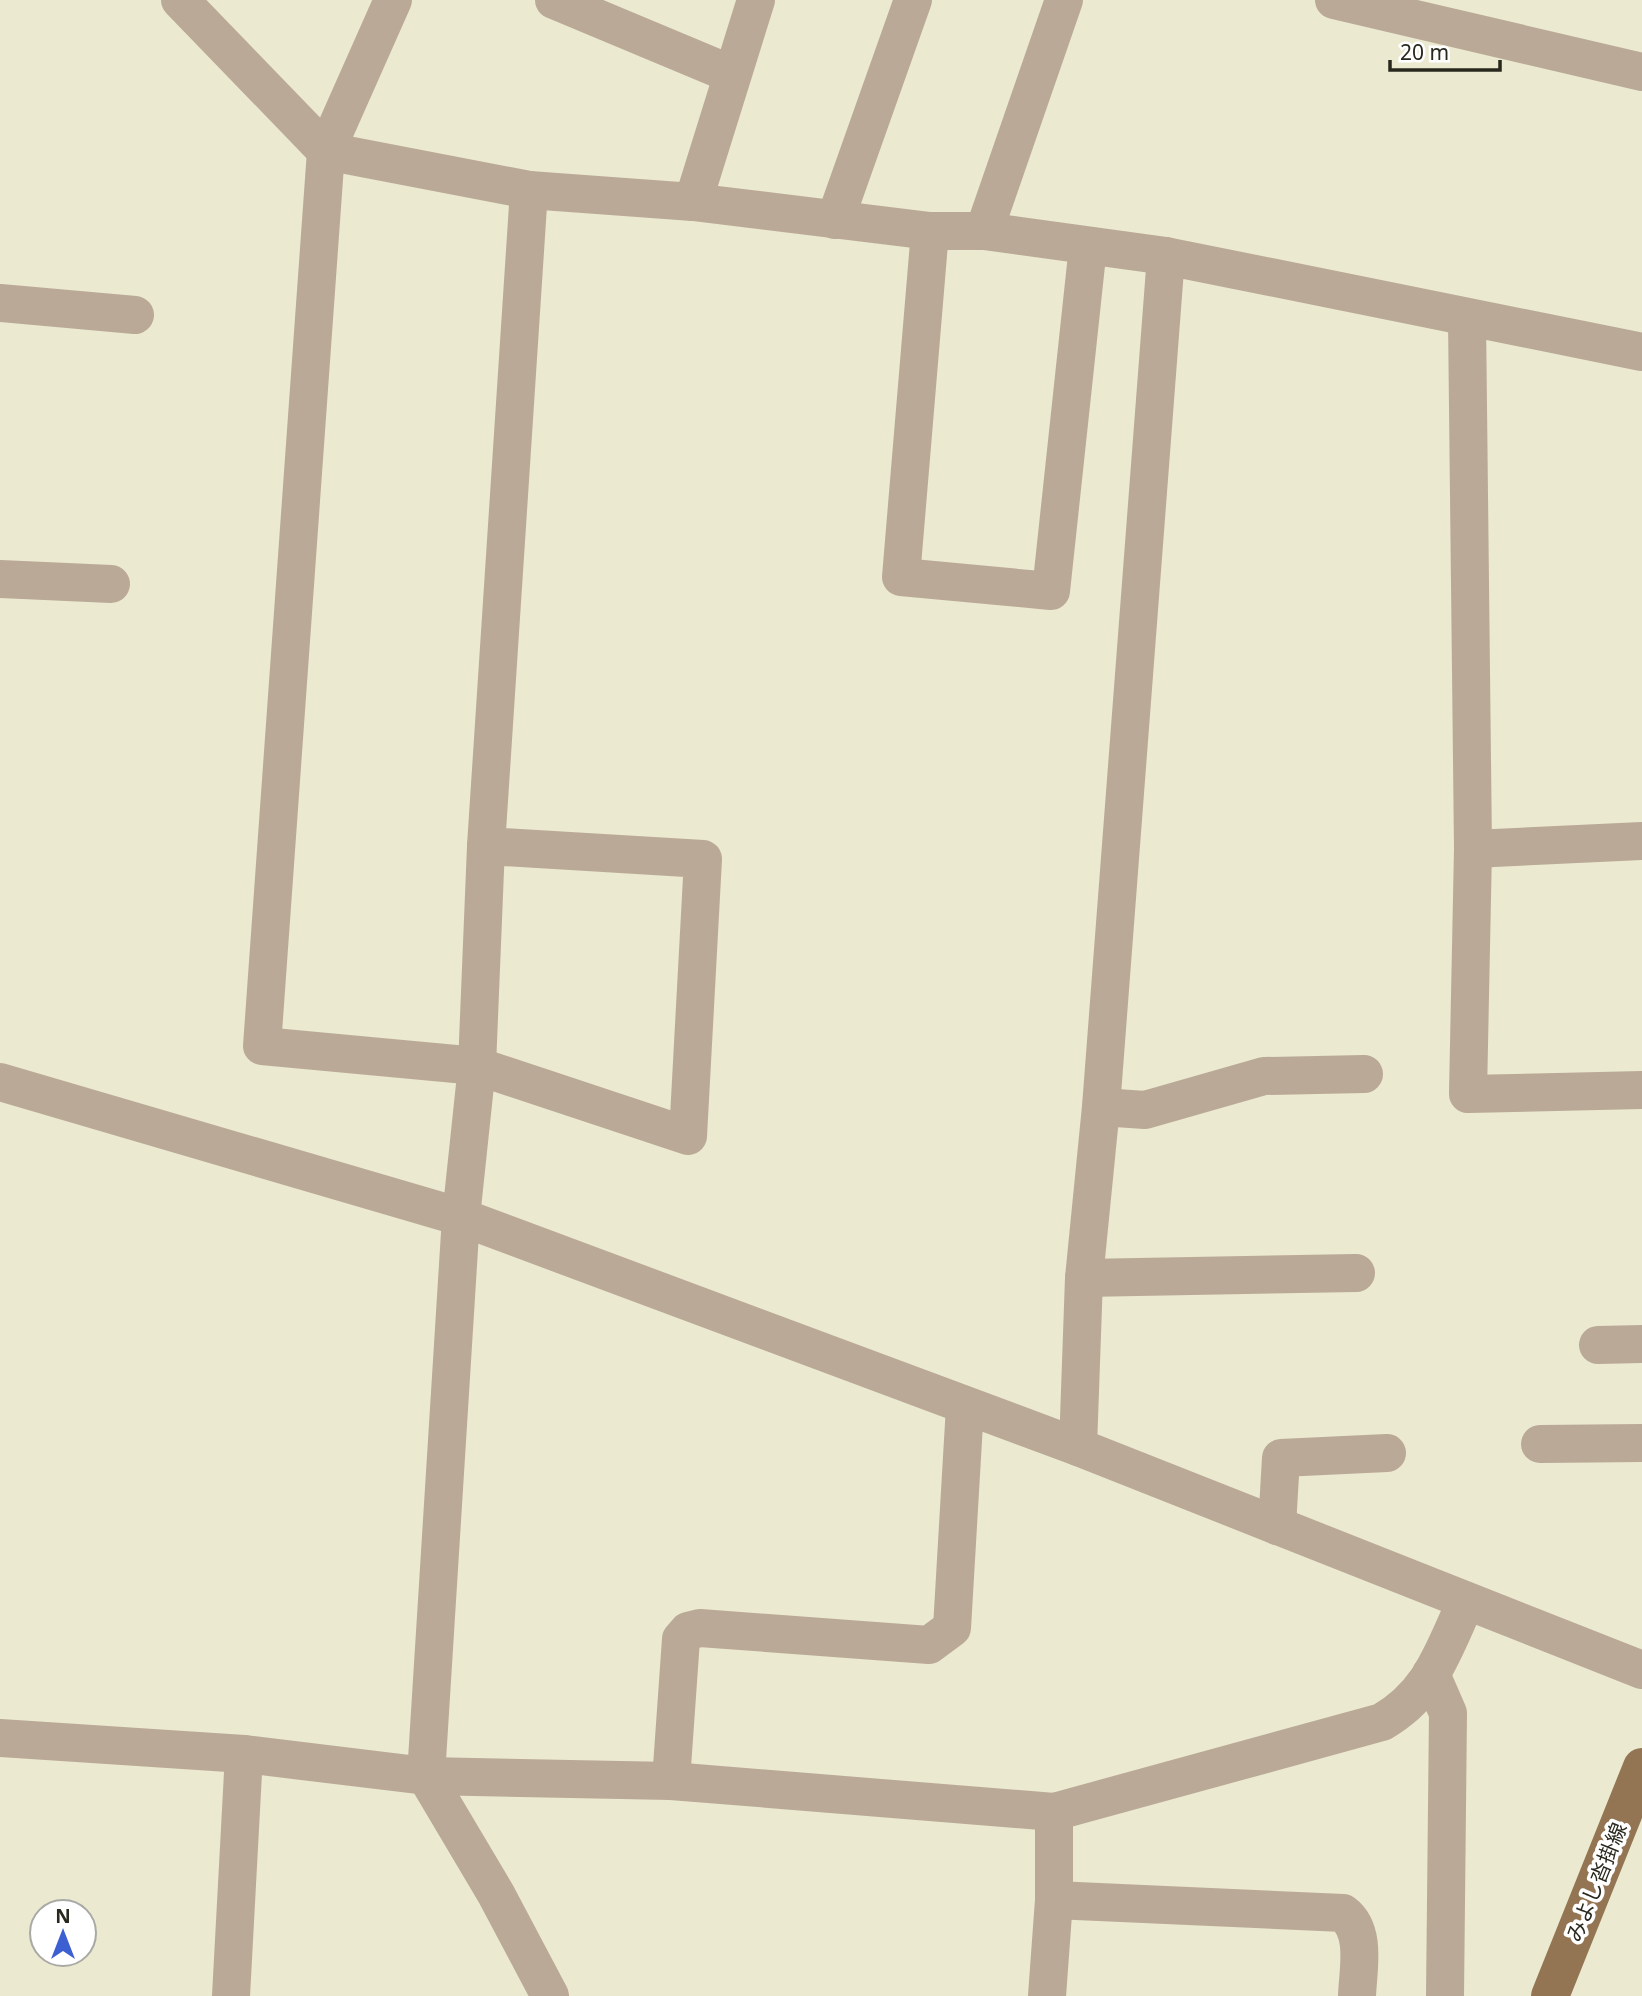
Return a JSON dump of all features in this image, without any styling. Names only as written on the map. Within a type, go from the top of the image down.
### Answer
[{"type":"main road","name":"みよし沓掛線","points":[[1550,1996],[1642,1767]]},
{"type":"street","points":[[180,0],[326,151],[529,190],[693,202],[930,231],[984,231],[1167,256],[1642,352]]},
{"type":"street","points":[[393,0],[326,151],[262,1046],[477,1066],[688,1136],[703,859],[486,846]]},
{"type":"street","points":[[554,0],[731,74]]},
{"type":"street","points":[[693,202],[755,0]]},
{"type":"street","points":[[835,220],[913,0]]},
{"type":"street","points":[[984,231],[1064,0]]},
{"type":"street","points":[[1334,0],[1642,72]]},
{"type":"street","points":[[529,190],[486,846],[477,1066],[461,1217],[426,1776],[496,1894],[551,1996]]},
{"type":"street","points":[[930,231],[901,577],[1051,592],[1088,246]]},
{"type":"street","points":[[1077,1447],[1084,1278],[1101,1107],[1167,256]]},
{"type":"street","points":[[0,303],[135,315]]},
{"type":"street","points":[[1468,318],[1473,849],[1468,1094],[1642,1090]]},
{"type":"street","points":[[0,579],[111,583]]},
{"type":"street","points":[[1473,849],[1642,841]]},
{"type":"street","points":[[1101,1107],[1145,1111],[1265,1076],[1364,1074]]},
{"type":"street","points":[[0,1082],[461,1217],[1077,1447],[1642,1670]]},
{"type":"street","points":[[1084,1278],[1356,1272]]},
{"type":"street","points":[[1598,1345],[1642,1344]]},
{"type":"street","points":[[671,1781],[681,1639],[688,1631],[700,1628],[929,1645],[941,1639],[952,1628],[965,1406]]},
{"type":"street","points":[[1540,1444],[1642,1443]]},
{"type":"street","points":[[1276,1526],[1281,1458],[1387,1453]]},
{"type":"street","points":[[0,1738],[244,1754],[426,1776],[671,1781],[1054,1812],[1382,1723],[1406,1708],[1420,1694],[1466,1602]]},
{"type":"street","points":[[1431,1674],[1448,1713],[1445,1996]]},
{"type":"street","points":[[231,1996],[244,1754]]},
{"type":"street","points":[[1047,1996],[1054,1900],[1054,1812]]},
{"type":"street","points":[[1054,1900],[1343,1913],[1353,1920],[1358,1932],[1357,1996]]}]
